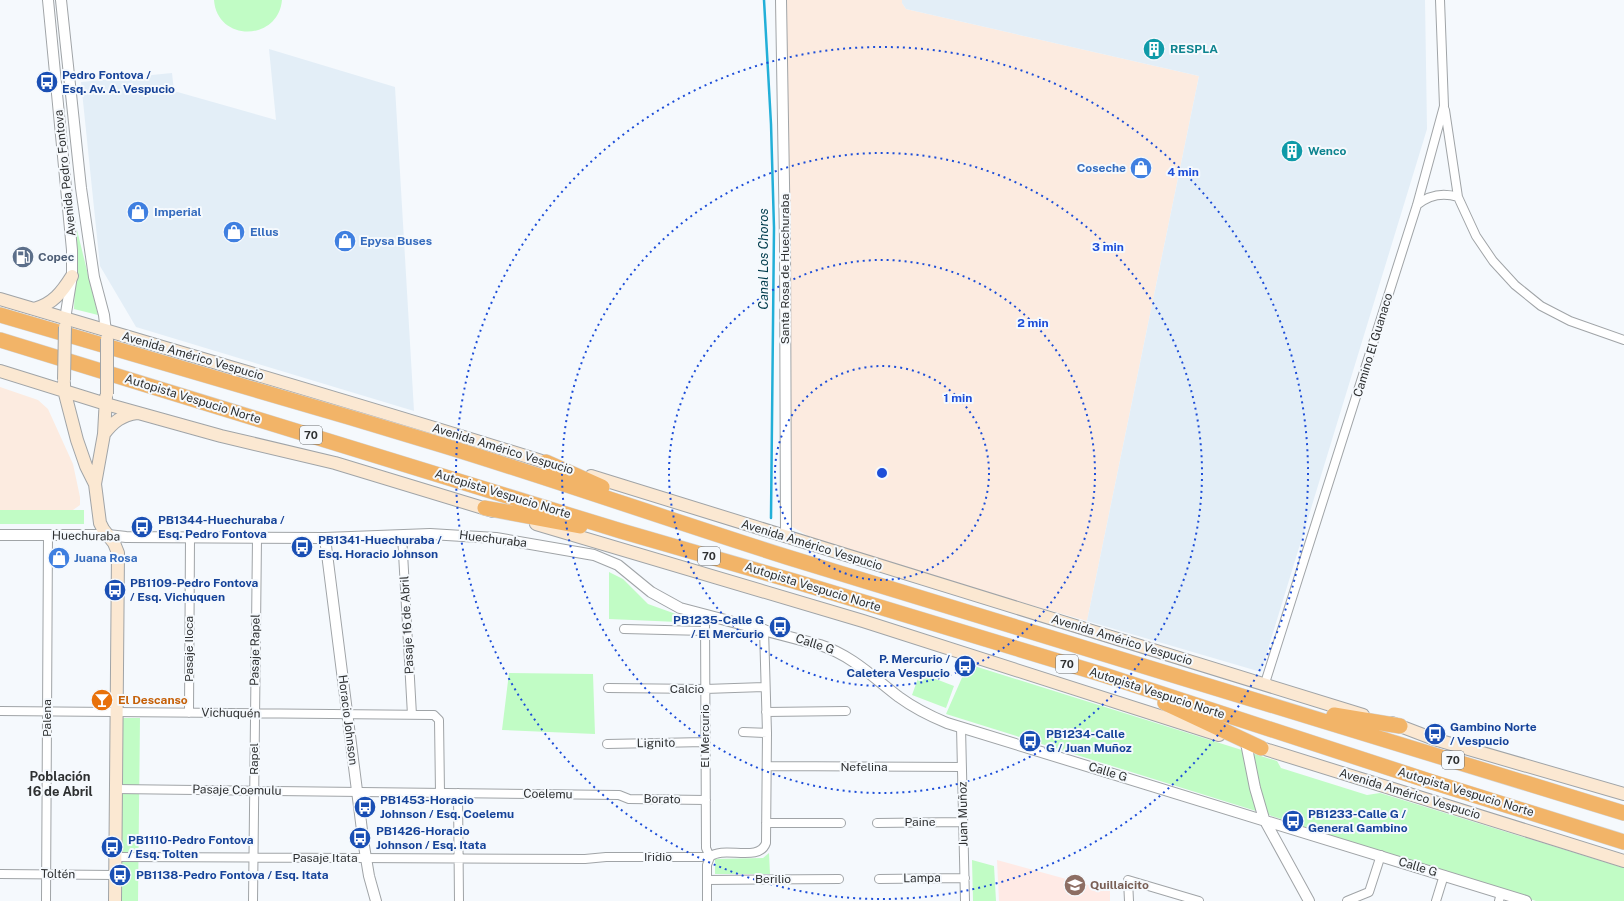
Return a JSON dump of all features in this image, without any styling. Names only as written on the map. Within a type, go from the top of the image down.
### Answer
[{"type":"highway","name":"Autopista Vespucio Norte","points":[[0,315],[446,447],[599,494],[700,529],[1624,813]]},
{"type":"highway","name":"Autopista Vespucio Norte","points":[[0,340],[621,531],[798,582],[1104,675],[1429,781],[1624,842]]},
{"type":"highway","points":[[546,462],[700,529]]},
{"type":"highway","points":[[485,508],[568,525],[621,531]]},
{"type":"highway","points":[[1104,675],[1261,748]]},
{"type":"highway","points":[[1281,707],[1400,726]]},
{"type":"main road","points":[[34,309],[46,305],[54,299],[62,291],[72,276]]},
{"type":"main road","name":"Avenida Américo Vespucio","points":[[0,299],[34,309],[65,323],[274,379],[1265,683],[1400,726],[1434,739],[1624,794]]},
{"type":"main road","name":"Avenida Pedro Fontova","points":[[65,323],[64,385],[77,440],[86,466],[95,484]]},
{"type":"main road","name":"Avenida Pedro Fontova","points":[[107,335],[104,434],[95,484],[100,522],[114,543],[118,557],[115,901]]},
{"type":"main road","name":"Avenida Américo Vespucio","points":[[0,371],[64,385],[106,399],[138,413],[242,442],[335,463],[863,621],[1261,748],[1624,861]]},
{"type":"main road","points":[[104,434],[117,420],[126,415],[138,413]]},
{"type":"street","name":"Avenida Pedro Fontova","points":[[48,0],[72,250],[72,276],[65,323]]},
{"type":"street","name":"Avenida Pedro Fontova","points":[[61,0],[81,188],[94,277],[104,315],[107,335]]},
{"type":"street","name":"Santa Rosa de Huechuraba","points":[[781,0],[785,243],[786,537]]},
{"type":"street","name":"Camino El Guanaco","points":[[1265,683],[1417,205],[1444,106],[1440,0]]},
{"type":"street","points":[[1444,106],[1458,197],[1468,222],[1484,249],[1500,269],[1528,296],[1556,314],[1586,328],[1624,340]]},
{"type":"street","points":[[1417,205],[1426,198],[1437,195],[1448,194],[1458,197]]},
{"type":"street","name":"Huechuraba","points":[[0,535],[325,538],[453,534],[496,538],[594,554],[618,565],[651,592],[668,602],[680,608],[705,615]]},
{"type":"street","name":"Palena","points":[[46,901],[48,535]]},
{"type":"street","name":"Pasaje 16 de Abril","points":[[402,535],[412,715]]},
{"type":"street","name":"Pasaje Iloca","points":[[189,713],[190,537]]},
{"type":"street","name":"Pasaje Rapel","points":[[254,714],[257,538]]},
{"type":"street","name":"Horacio Johnson","points":[[325,538],[366,858],[376,901]]},
{"type":"street","name":"Calle G","points":[[705,615],[764,629],[839,652],[856,663],[911,706],[934,718],[1381,855],[1444,875],[1500,897],[1526,901]]},
{"type":"street","name":"El Mercurio","points":[[705,615],[706,848],[710,857],[707,862],[708,901]]},
{"type":"street","points":[[624,629],[705,631]]},
{"type":"street","points":[[710,857],[718,853],[757,852],[760,851],[766,843],[767,733],[764,629]]},
{"type":"street","name":"Calcio","points":[[608,688],[705,689],[765,687]]},
{"type":"street","name":"Vichuquén","points":[[0,711],[434,715],[438,718],[440,723],[440,792]]},
{"type":"street","points":[[766,712],[846,711]]},
{"type":"street","name":"Rapel","points":[[253,901],[254,714]]},
{"type":"street","name":"Juan Muñoz","points":[[961,727],[965,901]]},
{"type":"street","points":[[743,732],[767,733]]},
{"type":"street","name":"Lignito","points":[[607,744],[706,742]]},
{"type":"street","points":[[1246,743],[1255,788],[1264,820],[1309,901]]},
{"type":"street","name":"Nefelina","points":[[767,766],[962,767]]},
{"type":"street","name":"Pasaje Coemulu","points":[[116,789],[357,791]]},
{"type":"street","name":"Coelemu","points":[[357,791],[620,795]]},
{"type":"street","points":[[458,793],[459,901]]},
{"type":"street","name":"Borato","points":[[620,795],[629,798],[706,800]]},
{"type":"street","name":"Paine","points":[[877,823],[963,822]]},
{"type":"street","points":[[766,823],[841,823]]},
{"type":"street","points":[[1347,901],[1369,892],[1381,855]]},
{"type":"street","name":"Pasaje Itata","points":[[115,857],[585,859],[606,856]]},
{"type":"street","name":"Iridio","points":[[606,856],[710,857]]},
{"type":"street","name":"Toltén","points":[[0,874],[115,875]]},
{"type":"street","points":[[1436,901],[1444,875]]},
{"type":"street","name":"Lampa","points":[[879,879],[965,878]]},
{"type":"street","name":"Berilio","points":[[707,880],[839,879]]},
{"type":"street","points":[[1129,901],[1128,880],[1199,901]]},
{"type":"shaded area","points":[[775,0],[902,0],[902,3],[906,9],[1199,76],[1087,621],[825,546],[791,526]]},
{"type":"shaded area","name":"Wenco","points":[[902,0],[1425,0],[1427,129],[1261,672],[1087,621],[1199,76],[906,9],[902,3]]},
{"type":"shaded area","points":[[269,49],[395,87],[414,411],[136,327],[100,266],[81,82],[172,73],[174,91],[276,120]]},
{"type":"shaded area","points":[[0,387],[38,400],[48,409],[73,464],[80,497],[80,505],[73,510],[0,510]]},
{"type":"shaded area","points":[[997,860],[1110,891],[1110,901],[999,901]]},
{"type":"green space","points":[[214,0],[282,0],[278,14],[270,24],[260,30],[248,32],[236,30],[225,24],[218,14]]},
{"type":"green space","points":[[77,230],[98,315],[74,309]]},
{"type":"green space","points":[[0,510],[84,510],[84,524],[0,524]]},
{"type":"green space","points":[[609,572],[623,579],[648,604],[701,623],[609,619]]},
{"type":"green space","points":[[968,664],[1277,761],[1281,768],[1367,795],[1380,793],[1624,868],[1624,901],[1536,901],[1424,867],[1278,818],[946,714]]},
{"type":"green space","points":[[509,673],[593,674],[595,734],[502,730]]},
{"type":"green space","points":[[920,673],[954,686],[946,708],[912,695]]},
{"type":"green space","points":[[121,718],[140,718],[138,901],[120,901]]},
{"type":"green space","points":[[769,853],[770,874],[715,874],[715,859],[763,858]]},
{"type":"green space","points":[[972,860],[994,866],[996,901],[973,901]]},
{"type":"waterway","name":"Canal Los Choros","points":[[764,0],[771,124],[774,228],[771,518]]},
{"type":"place","name":"RESPLA","points":[[1154,49]]},
{"type":"place","name":"Pedro Fontova / Esq. Av. A. Vespucio","points":[[47,82]]},
{"type":"place","name":"Wenco","points":[[1292,151]]},
{"type":"place","name":"Coseche","points":[[1141,168]]},
{"type":"place","name":"Imperial","points":[[138,212]]},
{"type":"place","name":"Ellus","points":[[234,232]]},
{"type":"place","name":"Epysa Buses","points":[[345,241]]},
{"type":"place","name":"Copec","points":[[23,257]]},
{"type":"place","name":"PB1344-Huechuraba / Esq. Pedro Fontova","points":[[142,527]]},
{"type":"place","name":"PB1341-Huechuraba / Esq. Horacio Johnson","points":[[302,547]]},
{"type":"place","name":"Juana Rosa","points":[[59,558]]},
{"type":"place","name":"PB1109-Pedro Fontova / Esq. Vichuquen","points":[[115,590]]},
{"type":"place","name":"PB1235-Calle G / El Mercurio","points":[[780,627]]},
{"type":"place","name":"P. Mercurio / Caletera Vespucio","points":[[965,666]]},
{"type":"place","name":"El Descanso","points":[[102,700]]},
{"type":"place","name":"Gambino Norte / Vespucio","points":[[1435,734]]},
{"type":"place","name":"PB1234-Calle G / Juan Muñoz","points":[[1030,741]]},
{"type":"place","name":"PB1453-Horacio Johnson / Esq. Coelemu","points":[[365,807]]},
{"type":"place","name":"PB1233-Calle G / General Gambino","points":[[1293,821]]},
{"type":"place","name":"PB1426-Horacio Johnson / Esq. Itata","points":[[360,838]]},
{"type":"place","name":"PB1110-Pedro Fontova / Esq. Tolten","points":[[112,847]]},
{"type":"place","name":"PB1138-Pedro Fontova / Esq. Itata","points":[[120,875]]},
{"type":"place","name":"Quillaicito","points":[[1075,885]]},
{"type":"district","name":"Población 16 de Abril","points":[[60,784]]}]
